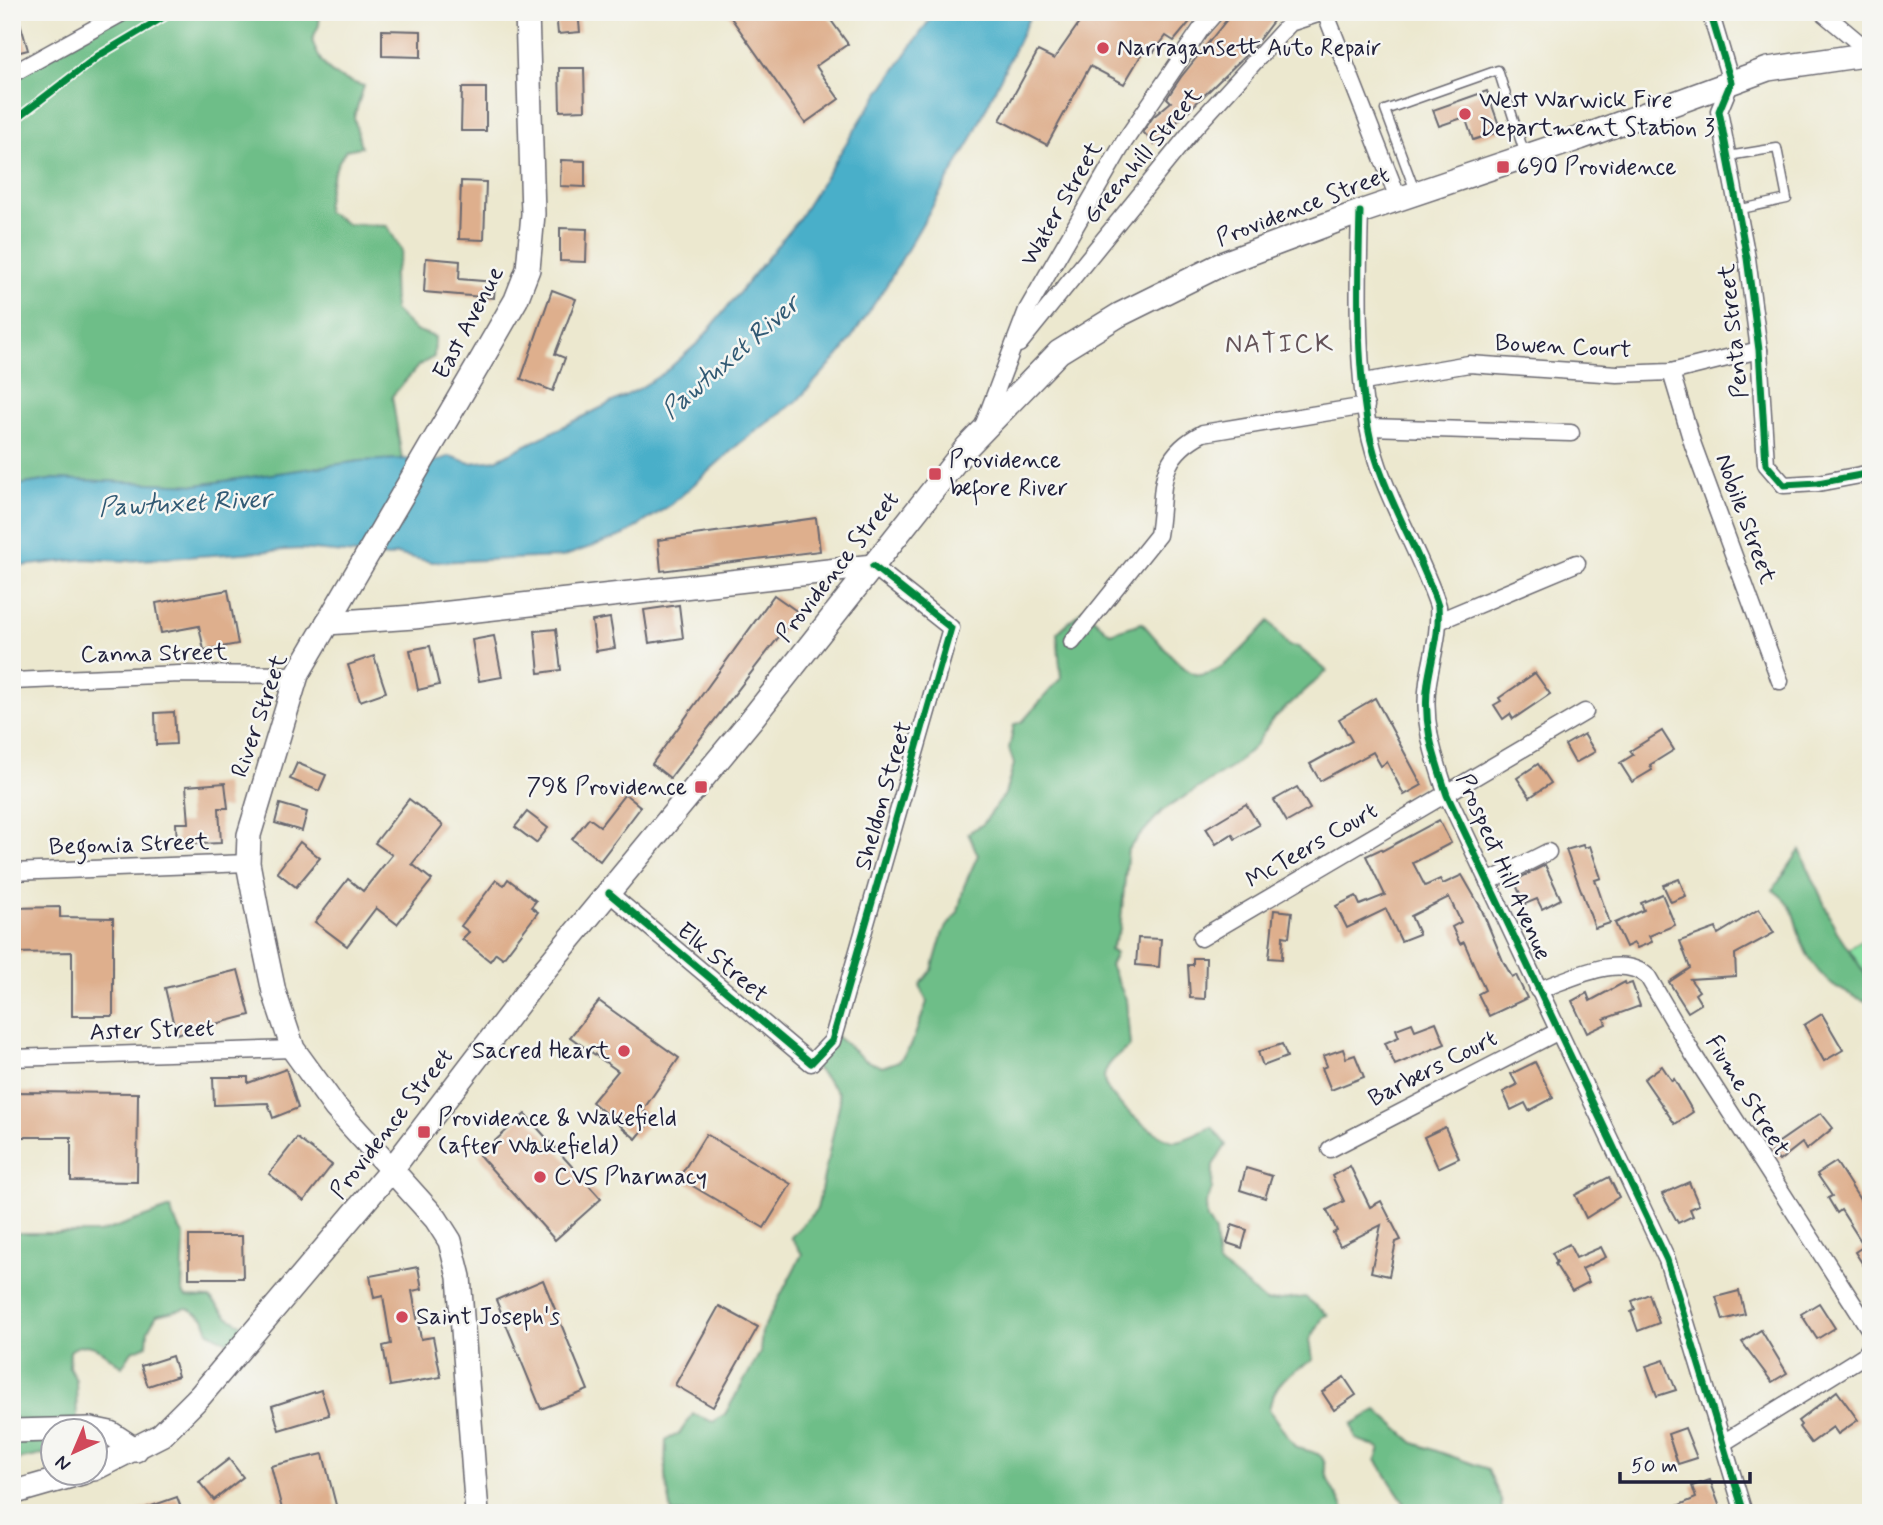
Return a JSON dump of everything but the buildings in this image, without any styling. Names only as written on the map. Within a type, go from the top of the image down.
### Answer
[{"type":"main road","name":"East Avenue","points":[[327,623],[516,300],[527,269],[533,214],[527,12]]},
{"type":"main road","name":"Providence Street","points":[[108,1463],[161,1435],[200,1396],[392,1169],[537,979],[979,435],[1045,364],[1085,334],[1224,263],[1407,195],[1580,138],[1768,69],[1871,53]]},
{"type":"main road","points":[[327,623],[428,616],[873,566]]},
{"type":"main road","name":"River Street","points":[[327,623],[296,675],[249,835],[248,863],[274,992],[293,1049],[335,1107],[436,1219],[450,1241],[456,1259],[477,1513]]},
{"type":"main road","points":[[12,1431],[91,1429],[110,1433],[136,1450]]},
{"type":"main road","points":[[12,1493],[38,1486]]},
{"type":"street","points":[[12,74],[124,12]]},
{"type":"street","name":"Water Street","points":[[979,435],[1027,310],[1124,142],[1201,29],[1216,12]]},
{"type":"street","points":[[1324,12],[1407,195]]},
{"type":"street","name":"Greenhill Street","points":[[1013,351],[1195,127],[1290,23],[1324,12]]},
{"type":"street","points":[[1710,12],[1731,82]]},
{"type":"street","points":[[1822,12],[1871,53]]},
{"type":"street","name":"Penta Street","points":[[1731,82],[1719,111],[1759,349],[1766,464],[1784,485],[1818,483],[1871,473]]},
{"type":"street","name":"Prospect Hill Avenue","points":[[1360,212],[1359,300],[1368,427],[1404,526],[1436,601],[1439,621],[1428,682],[1426,722],[1430,746],[1447,795],[1667,1260],[1744,1513]]},
{"type":"street","name":"Bowen Court","points":[[1364,382],[1469,364],[1617,374],[1671,372],[1759,349]]},
{"type":"street","name":"Nobile Street","points":[[1671,372],[1693,445],[1780,681]]},
{"type":"street","points":[[1072,642],[1151,546],[1161,519],[1160,490],[1164,476],[1174,456],[1187,443],[1203,433],[1366,406]]},
{"type":"street","points":[[1368,427],[1571,433]]},
{"type":"street","points":[[1439,621],[1577,563]]},
{"type":"street","name":"Sheldon Street","points":[[811,1063],[832,1041],[951,628],[873,566]]},
{"type":"street","name":"Canna Street","points":[[12,681],[180,674],[296,675]]},
{"type":"street","name":"McTeers Court","points":[[1201,938],[1585,712]]},
{"type":"street","points":[[1488,882],[1548,852]]},
{"type":"street","name":"Begonia Street","points":[[12,872],[248,863]]},
{"type":"street","name":"Elk Street","points":[[609,893],[811,1063]]},
{"type":"street","name":"Fiume Street","points":[[1538,990],[1621,965],[1642,971],[1648,976],[1699,1063],[1870,1330],[1871,1338]]},
{"type":"street","name":"Barbers Court","points":[[1330,1149],[1557,1032]]},
{"type":"street","name":"Aster Street","points":[[12,1058],[293,1049]]},
{"type":"street","points":[[1723,1443],[1859,1358],[1871,1345]]},
{"type":"lane","points":[[1407,195],[1385,110],[1498,70],[1525,155]]},
{"type":"lane","points":[[1728,156],[1777,148],[1787,199],[1737,210]]},
{"type":"green space","points":[[116,12],[320,12],[319,25],[312,40],[320,59],[330,72],[364,86],[354,117],[361,147],[346,150],[341,157],[332,179],[326,211],[347,224],[387,226],[402,251],[393,277],[394,310],[415,330],[435,337],[434,357],[419,365],[392,396],[402,459],[360,461],[197,485],[55,479],[12,486],[12,70]]},
{"type":"green space","points":[[1083,609],[1110,633],[1142,623],[1173,657],[1192,673],[1202,675],[1223,666],[1269,621],[1289,646],[1298,647],[1327,671],[1272,720],[1254,747],[1232,767],[1162,811],[1128,849],[1120,929],[1110,950],[1116,953],[1110,965],[1126,999],[1130,1046],[1109,1064],[1104,1079],[1106,1086],[1122,1106],[1146,1126],[1168,1139],[1180,1140],[1212,1127],[1226,1145],[1213,1165],[1212,1189],[1206,1204],[1207,1219],[1215,1232],[1218,1264],[1266,1302],[1305,1297],[1328,1315],[1323,1317],[1310,1340],[1313,1360],[1283,1380],[1274,1392],[1269,1410],[1296,1448],[1322,1457],[1328,1480],[1345,1513],[672,1513],[665,1476],[666,1440],[679,1434],[693,1414],[713,1422],[725,1414],[760,1353],[762,1331],[802,1254],[791,1237],[817,1209],[840,1101],[838,1092],[815,1067],[835,1035],[865,1060],[882,1067],[899,1061],[911,1046],[927,1002],[920,985],[932,970],[943,932],[958,912],[964,886],[978,855],[968,833],[983,824],[1005,794],[1014,764],[1009,749],[1014,725],[1023,721],[1061,678],[1057,633]]},
{"type":"green space","points":[[1800,850],[1836,930],[1871,983],[1871,1003],[1847,993],[1820,973],[1806,953],[1790,907],[1773,890]]},
{"type":"green space","points":[[1871,933],[1871,984],[1849,949]]},
{"type":"green space","points":[[171,1208],[173,1218],[184,1236],[182,1291],[186,1297],[210,1298],[227,1316],[254,1332],[239,1348],[209,1332],[204,1318],[187,1308],[157,1315],[148,1330],[147,1345],[132,1351],[122,1367],[98,1348],[84,1345],[77,1347],[70,1351],[69,1367],[76,1380],[77,1416],[38,1416],[38,1456],[12,1461],[12,1233],[99,1233]]},
{"type":"green space","points":[[1377,1410],[1414,1443],[1488,1469],[1501,1500],[1502,1513],[1402,1513],[1404,1502],[1376,1460],[1380,1448],[1356,1439],[1352,1424]]},
{"type":"water","name":"Pawtuxet River","points":[[935,12],[1032,12],[970,142],[886,286],[842,352],[797,401],[740,443],[672,504],[624,535],[562,557],[432,562],[396,554],[389,557],[301,549],[125,561],[85,559],[12,567],[12,486],[55,479],[197,485],[360,461],[402,459],[434,462],[450,456],[470,463],[496,460],[637,390],[664,373],[700,341],[798,220],[864,115]]},
{"type":"cycle path","points":[[12,122],[98,56],[172,12]]},
{"type":"cycle path","points":[[1710,12],[1731,82],[1719,111],[1747,258],[1759,350],[1766,464],[1784,485],[1818,483],[1871,473]]},
{"type":"cycle path","points":[[1360,212],[1360,347],[1368,427],[1381,473],[1438,606],[1437,635],[1427,697],[1430,740],[1447,795],[1667,1260],[1744,1513]]},
{"type":"cycle path","points":[[609,893],[811,1063],[832,1041],[951,628],[873,566]]},
{"type":"place","name":"Narragansett Auto Repair","points":[[1103,48]]},
{"type":"place","name":"West Warwick Fire Department Station 3","points":[[1465,114]]},
{"type":"place","name":"690 Providence","points":[[1503,167]]},
{"type":"place","name":"Providence before River","points":[[935,474]]},
{"type":"place","name":"798 Providence","points":[[701,787]]},
{"type":"place","name":"Sacred Heart","points":[[624,1051]]},
{"type":"place","name":"Providence & Wakefield (after Wakefield)","points":[[424,1132]]},
{"type":"place","name":"CVS Pharmacy","points":[[540,1177]]},
{"type":"place","name":"Saint Joseph's","points":[[402,1317]]},
{"type":"district","name":"NATICK","points":[[1280,345]]}]
